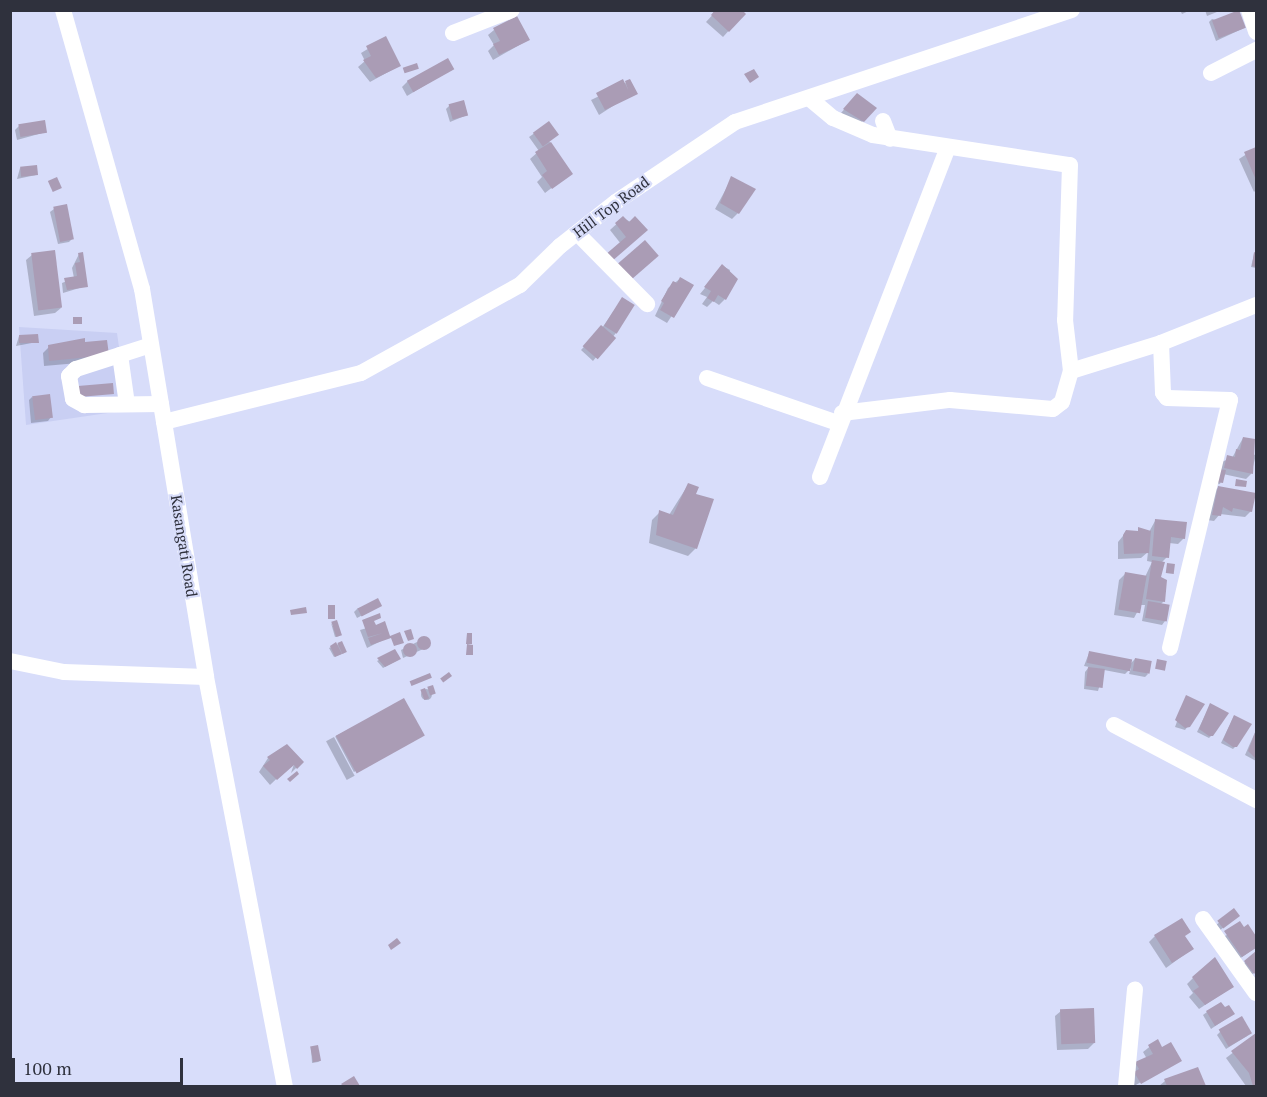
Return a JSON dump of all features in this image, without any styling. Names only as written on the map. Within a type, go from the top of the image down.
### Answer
[{"type":"street","name":"Kasangati Road","points":[[63,10],[106,151],[142,289],[206,677],[285,1086]]},
{"type":"street","points":[[453,33],[512,10]]},
{"type":"street","name":"Hill Top Road","points":[[164,422],[361,373],[520,285],[576,233],[672,162],[735,122],[1072,10]]},
{"type":"street","points":[[1249,10],[1257,32]]},
{"type":"street","points":[[1211,73],[1257,50]]},
{"type":"street","points":[[707,378],[840,418],[950,400],[1053,409],[1062,402],[1071,371],[1065,321],[1070,165],[890,139],[833,118],[809,98]]},
{"type":"street","points":[[884,121],[890,139]]},
{"type":"street","points":[[820,477],[840,418],[947,149]]},
{"type":"street","points":[[576,233],[646,304]]},
{"type":"street","points":[[1071,371],[1161,343],[1257,305]]},
{"type":"street","points":[[1161,343],[1163,393],[1167,398],[1230,400],[1170,648]]},
{"type":"street","points":[[151,345],[76,369],[69,376],[78,403],[161,404]]},
{"type":"street","points":[[120,355],[127,404]]},
{"type":"street","points":[[10,661],[64,672],[206,677]]},
{"type":"street","points":[[1114,725],[1257,800]]},
{"type":"street","points":[[1203,919],[1257,993]]},
{"type":"street","points":[[1125,1086],[1135,989]]},
{"type":"shaded area","points":[[19,327],[117,333],[128,410],[26,425]]},
{"type":"building","points":[[715,10],[742,10],[746,14],[729,32],[711,15]]},
{"type":"building","points":[[1239,10],[1246,28],[1219,38],[1212,20]]},
{"type":"building","points":[[517,16],[530,40],[499,55],[493,44],[500,41],[493,28]]},
{"type":"building","points":[[386,36],[401,66],[376,78],[363,60],[371,56],[366,46]]},
{"type":"building","points":[[448,58],[454,69],[413,92],[407,81]]},
{"type":"building","points":[[417,63],[419,69],[405,73],[403,68]]},
{"type":"building","points":[[754,69],[759,77],[750,83],[744,74]]},
{"type":"building","points":[[623,79],[628,90],[625,81],[630,79],[638,94],[605,110],[596,93]]},
{"type":"building","points":[[857,93],[877,108],[864,122],[843,109]]},
{"type":"building","points":[[464,100],[468,115],[453,120],[449,104]]},
{"type":"building","points":[[45,120],[47,133],[20,137],[18,124]]},
{"type":"building","points":[[549,121],[559,135],[543,147],[533,133]]},
{"type":"building","points":[[551,142],[573,174],[552,189],[542,175],[547,171],[535,152]]},
{"type":"building","points":[[1256,147],[1256,180],[1244,152]]},
{"type":"building","points":[[37,165],[38,175],[21,177],[20,167]]},
{"type":"building","points":[[731,176],[756,189],[739,214],[720,203]]},
{"type":"building","points":[[57,177],[62,188],[53,192],[48,181]]},
{"type":"building","points":[[67,204],[74,239],[60,242],[53,207]]},
{"type":"building","points":[[623,216],[629,222],[635,216],[648,230],[611,262],[605,255],[626,237],[615,223]]},
{"type":"building","points":[[645,240],[659,256],[629,282],[615,266]]},
{"type":"building","points":[[55,250],[62,308],[38,310],[31,253]]},
{"type":"building","points":[[83,252],[88,287],[67,290],[64,278],[77,276],[75,263],[80,262],[78,253]]},
{"type":"building","points":[[1254,252],[1256,253],[1256,267],[1252,266]]},
{"type":"building","points":[[722,264],[738,279],[726,300],[718,295],[714,302],[707,298],[711,291],[704,287]]},
{"type":"building","points":[[680,277],[694,285],[674,318],[660,310],[664,303],[661,301],[673,281],[677,283]]},
{"type":"building","points":[[622,297],[635,305],[617,334],[604,326]]},
{"type":"building","points":[[73,317],[82,317],[82,324],[73,324]]},
{"type":"building","points":[[601,325],[616,338],[598,359],[583,346]]},
{"type":"building","points":[[38,334],[39,343],[19,343],[19,335]]},
{"type":"building","points":[[85,338],[85,342],[107,340],[109,355],[49,361],[48,345]]},
{"type":"building","points":[[113,383],[114,394],[76,397],[75,386]]},
{"type":"building","points":[[50,394],[53,418],[35,420],[32,396]]},
{"type":"building","points":[[1243,437],[1255,439],[1253,474],[1224,468],[1227,455],[1235,457],[1236,449],[1240,450]]},
{"type":"building","points":[[1218,469],[1226,470],[1223,483],[1216,482]]},
{"type":"building","points":[[1236,479],[1247,481],[1246,487],[1235,486]]},
{"type":"building","points":[[688,483],[699,487],[696,494],[714,499],[697,549],[656,535],[659,510],[673,515]]},
{"type":"building","points":[[1218,486],[1256,493],[1252,512],[1233,508],[1232,512],[1223,507],[1221,516],[1212,515]]},
{"type":"building","points":[[1155,519],[1187,522],[1185,539],[1171,537],[1169,558],[1152,556]]},
{"type":"building","points":[[1138,527],[1151,531],[1149,553],[1124,554],[1123,535],[1126,530],[1138,531]]},
{"type":"building","points":[[1152,560],[1165,562],[1161,577],[1167,580],[1165,602],[1146,599]]},
{"type":"building","points":[[1167,563],[1175,564],[1174,574],[1166,573]]},
{"type":"building","points":[[1125,572],[1147,576],[1140,613],[1118,609]]},
{"type":"building","points":[[378,598],[382,606],[362,616],[358,608]]},
{"type":"building","points":[[1148,601],[1170,605],[1167,622],[1145,618]]},
{"type":"building","points":[[328,605],[335,605],[335,619],[328,619]]},
{"type":"building","points":[[306,607],[307,613],[291,615],[290,610]]},
{"type":"building","points":[[380,613],[381,618],[374,621],[376,625],[385,621],[390,636],[400,632],[404,643],[394,646],[391,638],[371,645],[368,638],[383,633],[368,637],[362,620]]},
{"type":"building","points":[[337,620],[342,635],[336,637],[331,622]]},
{"type":"building","points":[[411,629],[414,639],[408,641],[404,631]]},
{"type":"building","points":[[467,633],[472,633],[472,644],[466,644]]},
{"type":"building","points":[[424,636],[429,638],[431,643],[429,648],[424,650],[419,648],[417,643],[419,638]]},
{"type":"building","points":[[342,641],[347,652],[342,654],[337,643]]},
{"type":"building","points":[[336,642],[342,654],[335,657],[330,646]]},
{"type":"building","points":[[407,643],[413,643],[417,650],[413,657],[407,657],[403,653],[403,647]]},
{"type":"building","points":[[467,644],[473,645],[473,655],[466,655]]},
{"type":"building","points":[[395,649],[401,659],[385,667],[377,658]]},
{"type":"building","points":[[1089,651],[1132,659],[1130,671],[1087,663]]},
{"type":"building","points":[[1135,658],[1152,661],[1149,674],[1133,671]]},
{"type":"building","points":[[1157,659],[1167,661],[1165,671],[1155,669]]},
{"type":"building","points":[[1088,667],[1105,669],[1103,688],[1086,686]]},
{"type":"building","points":[[449,672],[452,676],[443,683],[440,679]]},
{"type":"building","points":[[430,673],[432,678],[411,686],[410,681]]},
{"type":"building","points":[[433,685],[436,694],[430,695],[427,687]]},
{"type":"building","points":[[425,688],[429,698],[424,700],[420,690]]},
{"type":"building","points":[[1186,695],[1205,704],[1190,727],[1185,728],[1175,720]]},
{"type":"building","points":[[404,698],[425,736],[357,773],[336,736]]},
{"type":"building","points":[[1210,703],[1229,713],[1213,736],[1199,729]]},
{"type":"building","points":[[1234,715],[1252,724],[1237,747],[1223,740]]},
{"type":"building","points":[[1256,730],[1256,759],[1248,751]]},
{"type":"building","points":[[287,744],[304,762],[297,769],[294,765],[277,780],[263,766],[270,760],[267,757]]},
{"type":"building","points":[[297,771],[299,774],[290,782],[287,779]]},
{"type":"building","points":[[1234,908],[1240,916],[1223,929],[1217,921]]},
{"type":"building","points":[[1182,918],[1191,932],[1185,936],[1194,949],[1172,963],[1154,935]]},
{"type":"building","points":[[1240,921],[1244,927],[1248,924],[1256,936],[1256,948],[1242,957],[1224,931]]},
{"type":"building","points":[[397,938],[401,943],[391,950],[388,945]]},
{"type":"building","points":[[1256,951],[1256,972],[1254,974],[1244,961]]},
{"type":"building","points":[[1215,957],[1234,987],[1205,1005],[1193,991],[1199,987],[1192,977]]},
{"type":"building","points":[[1221,1002],[1225,1007],[1229,1005],[1235,1014],[1215,1026],[1206,1011]]},
{"type":"building","points":[[1094,1008],[1095,1043],[1061,1044],[1060,1009]]},
{"type":"building","points":[[1242,1016],[1252,1033],[1229,1047],[1219,1030]]},
{"type":"building","points":[[1256,1033],[1256,1086],[1253,1086],[1249,1073],[1231,1051]]},
{"type":"building","points":[[1158,1039],[1162,1047],[1171,1042],[1182,1061],[1141,1084],[1134,1072],[1139,1069],[1135,1062],[1153,1054],[1148,1045]]},
{"type":"building","points":[[318,1045],[321,1061],[313,1062],[310,1047]]},
{"type":"building","points":[[1198,1067],[1206,1086],[1167,1086],[1164,1079]]},
{"type":"building","points":[[354,1076],[360,1086],[341,1084]]},
{"type":"waterway","points":[[10,432],[10,451]]}]
